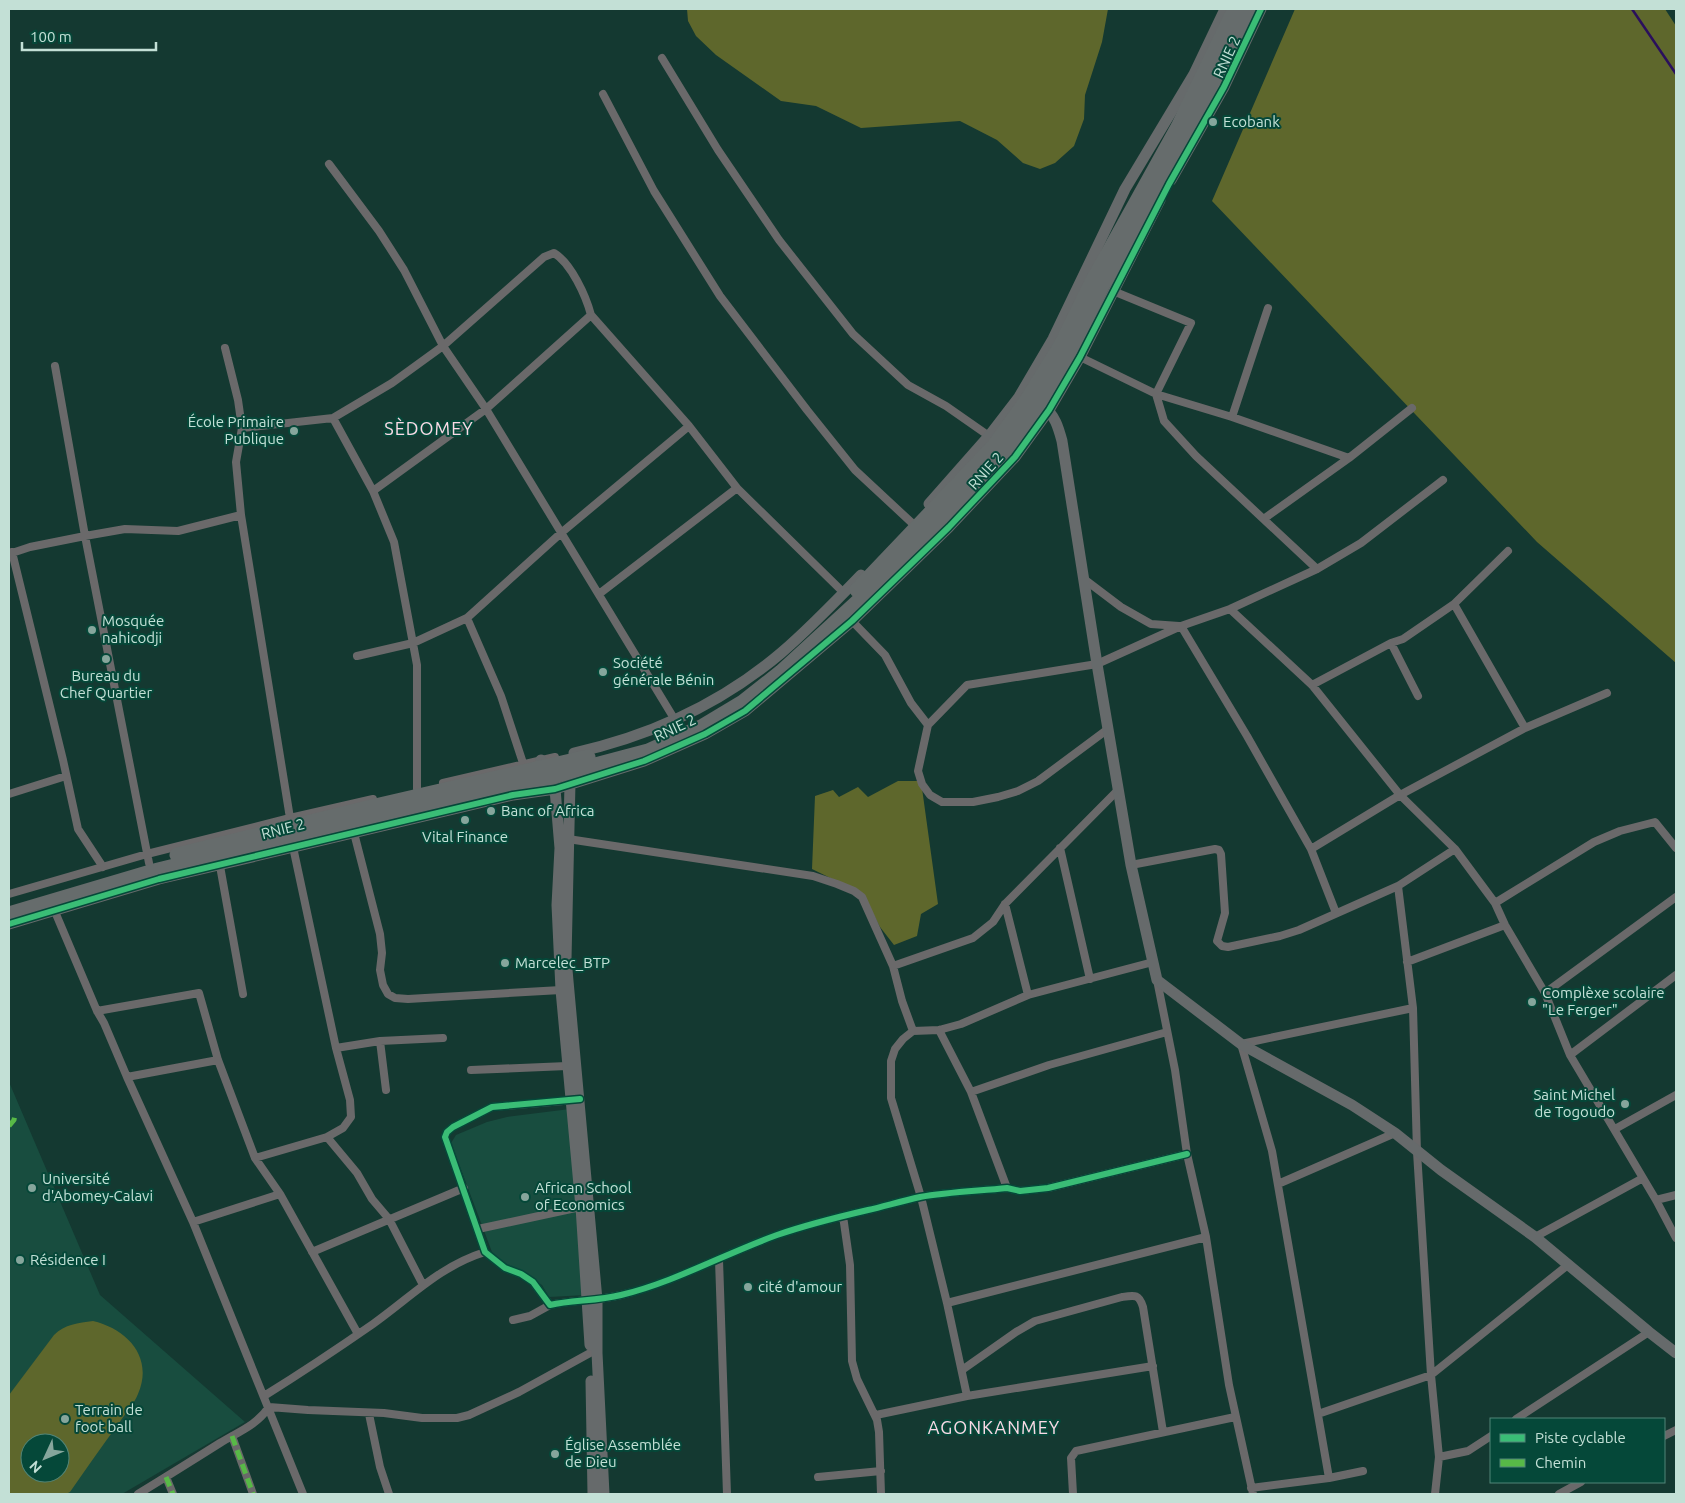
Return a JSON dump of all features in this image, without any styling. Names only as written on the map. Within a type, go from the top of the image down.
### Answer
[{"type":"highway","name":"RNIE 2","points":[[1038,405],[1060,347],[1092,282],[1178,127],[1235,9]]},
{"type":"highway","name":"RNIE 2","points":[[9,914],[52,905],[154,871],[556,771],[648,751],[703,726],[743,702],[781,672],[905,558],[1005,450],[1038,405],[1071,350],[1102,286],[1157,192],[1214,82],[1249,9]]},
{"type":"highway","name":"RNIE 2","points":[[9,903],[148,858],[485,780],[556,771]]},
{"type":"street","points":[[9,924],[52,905],[513,795],[556,771],[675,720],[736,686],[781,653],[844,593],[912,523],[989,436],[1019,397],[1052,339],[1125,189],[1194,74],[1226,9]]},
{"type":"street","points":[[9,894],[103,867],[148,858],[290,818],[523,763],[556,771],[644,761],[706,734],[745,711],[852,621],[949,528],[1008,464],[1038,405],[1080,357],[1168,184],[1224,87],[1261,9]]},
{"type":"street","points":[[662,58],[718,150],[779,240],[853,334],[908,385],[946,406],[989,436]]},
{"type":"street","points":[[603,94],[654,191],[720,296],[855,470],[912,523]]},
{"type":"street","points":[[330,164],[379,231],[404,270],[443,346],[486,409],[675,720]]},
{"type":"street","points":[[242,428],[333,418],[392,383],[443,346],[544,257],[554,252],[562,258],[587,299],[591,315],[689,426],[737,488],[844,593]]},
{"type":"street","points":[[1113,291],[1191,324],[1156,394],[1164,421],[1196,456],[1317,569]]},
{"type":"street","points":[[1232,418],[1268,308]]},
{"type":"street","points":[[372,490],[486,409],[591,315]]},
{"type":"street","points":[[226,348],[238,400],[242,428],[236,462],[241,516],[290,818]]},
{"type":"street","points":[[1080,357],[1156,394],[1349,458]]},
{"type":"street","points":[[54,366],[148,858]]},
{"type":"street","points":[[1038,405],[1057,426],[1062,441],[1096,664],[1131,865],[1157,980],[1187,1154],[1206,1237],[1235,1417],[1252,1491],[1329,1478],[1363,1470]]},
{"type":"street","points":[[1264,518],[1349,458],[1412,408]]},
{"type":"street","points":[[333,418],[372,490],[394,542],[417,665],[418,789]]},
{"type":"street","points":[[357,656],[413,643],[467,618],[561,533],[689,426]]},
{"type":"street","points":[[1108,729],[1038,781],[1018,792],[973,802],[942,802],[930,795],[922,784],[918,771],[928,725],[967,685],[1096,664],[1181,626],[1230,609],[1317,569],[1361,543],[1443,480]]},
{"type":"street","points":[[600,594],[737,488]]},
{"type":"street","points":[[103,867],[78,829],[11,553],[125,529],[178,531],[241,516]]},
{"type":"street","points":[[1312,685],[1403,639],[1454,604],[1508,551]]},
{"type":"street","points":[[1084,580],[1121,607],[1151,624],[1181,626]]},
{"type":"street","points":[[1454,604],[1525,728]]},
{"type":"street","points":[[1230,609],[1312,685],[1400,795],[1455,849],[1495,903],[1505,925],[1545,993],[1570,1055],[1615,1129],[1676,1238]]},
{"type":"street","points":[[467,618],[501,696],[523,763]]},
{"type":"street","points":[[852,621],[885,655],[912,703],[928,725]]},
{"type":"street","points":[[1181,626],[1247,736],[1311,849],[1336,913]]},
{"type":"street","points":[[1392,643],[1418,696]]},
{"type":"street","points":[[1311,849],[1400,795],[1525,728],[1608,693]]},
{"type":"street","points":[[556,771],[570,809],[566,959],[575,1100],[597,1352],[593,1494]]},
{"type":"street","points":[[556,771],[560,848],[557,905],[561,990],[567,1066],[575,1100]]},
{"type":"street","points":[[9,794],[66,776]]},
{"type":"street","points":[[893,966],[973,938],[993,922],[1005,904],[1118,790]]},
{"type":"street","points":[[1495,903],[1594,842],[1620,830],[1655,822],[1676,848]]},
{"type":"street","points":[[354,833],[380,934],[382,953],[380,970],[383,985],[388,994],[395,998],[408,999],[561,990]]},
{"type":"street","points":[[568,839],[813,876],[854,891],[862,898],[893,966],[902,1001],[913,1031]]},
{"type":"street","points":[[254,1158],[327,1137],[343,1128],[351,1117],[350,1100],[336,1048],[294,847]]},
{"type":"street","points":[[1060,848],[1090,979]]},
{"type":"street","points":[[1131,865],[1215,849],[1219,850],[1221,854],[1225,913],[1217,941],[1222,946],[1228,947],[1299,930],[1398,886],[1455,849]]},
{"type":"street","points":[[220,866],[243,994]]},
{"type":"street","points":[[1398,886],[1412,1008],[1417,1152],[1431,1375],[1439,1457],[1435,1494]]},
{"type":"street","points":[[1545,993],[1676,897]]},
{"type":"street","points":[[1005,904],[1028,995]]},
{"type":"street","points":[[52,905],[127,1078],[194,1222],[303,1494]]},
{"type":"street","points":[[1407,962],[1505,925]]},
{"type":"street","points":[[967,1396],[947,1302],[920,1197],[891,1098],[891,1061],[895,1049],[913,1031],[939,1030],[961,1024],[1028,995],[1153,962]]},
{"type":"street","points":[[1570,1055],[1676,975]]},
{"type":"street","points":[[1157,980],[1241,1044],[1352,1105],[1395,1133],[1417,1152],[1535,1236],[1676,1353]]},
{"type":"street","points":[[97,1011],[199,993],[218,1060],[254,1158],[280,1194],[358,1334]]},
{"type":"street","points":[[1241,1044],[1412,1008]]},
{"type":"street","points":[[939,1030],[971,1092],[1006,1188]]},
{"type":"street","points":[[971,1092],[1049,1065],[1167,1032]]},
{"type":"street","points":[[336,1048],[380,1041],[443,1038]]},
{"type":"street","points":[[380,1041],[386,1090]]},
{"type":"street","points":[[1241,1044],[1272,1151],[1329,1478]]},
{"type":"street","points":[[127,1078],[218,1060]]},
{"type":"street","points":[[472,1070],[567,1066]]},
{"type":"street","points":[[1615,1129],[1676,1095]]},
{"type":"street","points":[[550,1305],[533,1282],[521,1274],[505,1268],[485,1252],[446,1141],[447,1132],[492,1107],[575,1100]]},
{"type":"street","points":[[1278,1184],[1395,1133]]},
{"type":"street","points":[[327,1137],[357,1173],[372,1199],[389,1219],[423,1285]]},
{"type":"street","points":[[513,1320],[530,1316],[550,1305],[622,1295],[655,1285],[719,1260],[746,1246],[780,1234],[920,1197],[1006,1188],[1020,1190],[1048,1188],[1187,1154]]},
{"type":"street","points":[[1535,1236],[1642,1178]]},
{"type":"street","points":[[312,1252],[464,1188]]},
{"type":"street","points":[[194,1222],[280,1194]]},
{"type":"street","points":[[1656,1200],[1676,1195]]},
{"type":"street","points":[[478,1230],[585,1206]]},
{"type":"street","points":[[843,1216],[850,1265],[852,1361],[860,1386],[876,1415],[880,1432],[881,1494]]},
{"type":"street","points":[[947,1302],[1206,1237]]},
{"type":"street","points":[[264,1396],[358,1334],[444,1270],[485,1252]]},
{"type":"street","points":[[719,1260],[726,1494]]},
{"type":"street","points":[[1318,1414],[1431,1375],[1569,1264]]},
{"type":"street","points":[[962,1370],[1035,1321],[1130,1296],[1137,1296],[1140,1299],[1153,1366],[1162,1432]]},
{"type":"street","points":[[592,1300],[590,1353],[596,1429],[604,1494]]},
{"type":"street","points":[[1518,1418],[1649,1332]]},
{"type":"street","points":[[269,1407],[369,1414],[384,1413],[422,1418],[463,1417],[519,1392],[590,1353]]},
{"type":"street","points":[[876,1415],[967,1396],[1153,1366]]},
{"type":"street","points":[[138,1494],[254,1424],[269,1407]]},
{"type":"street","points":[[369,1414],[380,1467],[389,1494]]},
{"type":"street","points":[[1073,1494],[1071,1458],[1076,1451],[1235,1417]]},
{"type":"street","points":[[232,1436],[253,1494]]},
{"type":"street","points":[[1439,1457],[1468,1451],[1490,1437]]},
{"type":"street","points":[[818,1477],[881,1472]]},
{"type":"street","points":[[166,1477],[173,1494]]},
{"type":"street","points":[[1559,1494],[1579,1483]]},
{"type":"shaded area","points":[[687,9],[1108,9],[1102,42],[1085,95],[1084,119],[1074,146],[1055,163],[1040,169],[1023,163],[997,140],[960,121],[861,128],[816,106],[781,101],[716,55],[696,36],[688,21]]},
{"type":"shaded area","points":[[1295,9],[1665,9],[1676,26],[1676,663],[1537,542],[1212,201]]},
{"type":"shaded area","points":[[898,781],[921,781],[938,904],[921,914],[917,936],[894,945],[880,927],[863,894],[812,869],[815,796],[833,790],[839,797],[858,787],[868,797]]},
{"type":"shaded area","name":"Université d'Abomey-Calavi","points":[[9,1082],[100,1295],[245,1422],[122,1494],[9,1494]]},
{"type":"shaded area","name":"African School of Economics","points":[[570,1109],[586,1295],[549,1297],[542,1285],[504,1265],[492,1252],[451,1143],[456,1135],[487,1122],[507,1117]]},
{"type":"shaded area","name":"Terrain de foot ball","points":[[93,1321],[105,1325],[117,1331],[134,1347],[140,1357],[142,1368],[142,1381],[138,1394],[70,1492],[66,1494],[9,1494],[9,1395],[54,1335],[67,1326]]},
{"type":"waterway","points":[[1632,9],[1676,74]]},
{"type":"marked path","points":[[9,1126],[14,1120],[15,1115]]},
{"type":"marked path","points":[[232,1436],[253,1494]]},
{"type":"marked path","points":[[166,1477],[173,1494]]},
{"type":"cycle path","points":[[9,924],[159,879],[513,795],[555,789],[644,761],[705,734],[745,711],[852,621],[949,527],[1015,457],[1049,410],[1080,357],[1169,184],[1224,87],[1261,9]]},
{"type":"cycle path","points":[[580,1099],[492,1107],[453,1127],[447,1132],[445,1137],[485,1252],[505,1268],[521,1274],[533,1282],[550,1305],[612,1297],[641,1289],[661,1283],[777,1235],[822,1221],[920,1197],[1007,1188],[1020,1191],[1048,1188],[1187,1154]]},
{"type":"place","name":"Ecobank","points":[[1213,122]]},
{"type":"place","name":"École Primaire Publique","points":[[294,431]]},
{"type":"place","name":"Mosquée nahicodji","points":[[92,630]]},
{"type":"place","name":"Bureau du Chef Quartier","points":[[106,659]]},
{"type":"place","name":"Société générale Bénin","points":[[603,672]]},
{"type":"place","name":"Banc of Africa","points":[[491,811]]},
{"type":"place","name":"Vital Finance","points":[[465,820]]},
{"type":"place","name":"Marcelec_BTP","points":[[505,963]]},
{"type":"place","name":"Complèxe scolaire \"Le Ferger\"","points":[[1532,1002]]},
{"type":"place","name":"Saint Michel de Togoudo","points":[[1625,1104]]},
{"type":"place","name":"Université d'Abomey-Calavi","points":[[32,1188]]},
{"type":"place","name":"African School of Economics","points":[[525,1197]]},
{"type":"place","name":"Résidence I","points":[[20,1260]]},
{"type":"place","name":"cité d'amour","points":[[748,1287]]},
{"type":"place","name":"Terrain de foot ball","points":[[65,1419]]},
{"type":"place","name":"Église Assemblée de Dieu","points":[[555,1454]]},
{"type":"district","name":"SÈDOMEY","points":[[429,429]]},
{"type":"district","name":"AGONKANMEY","points":[[994,1428]]}]
